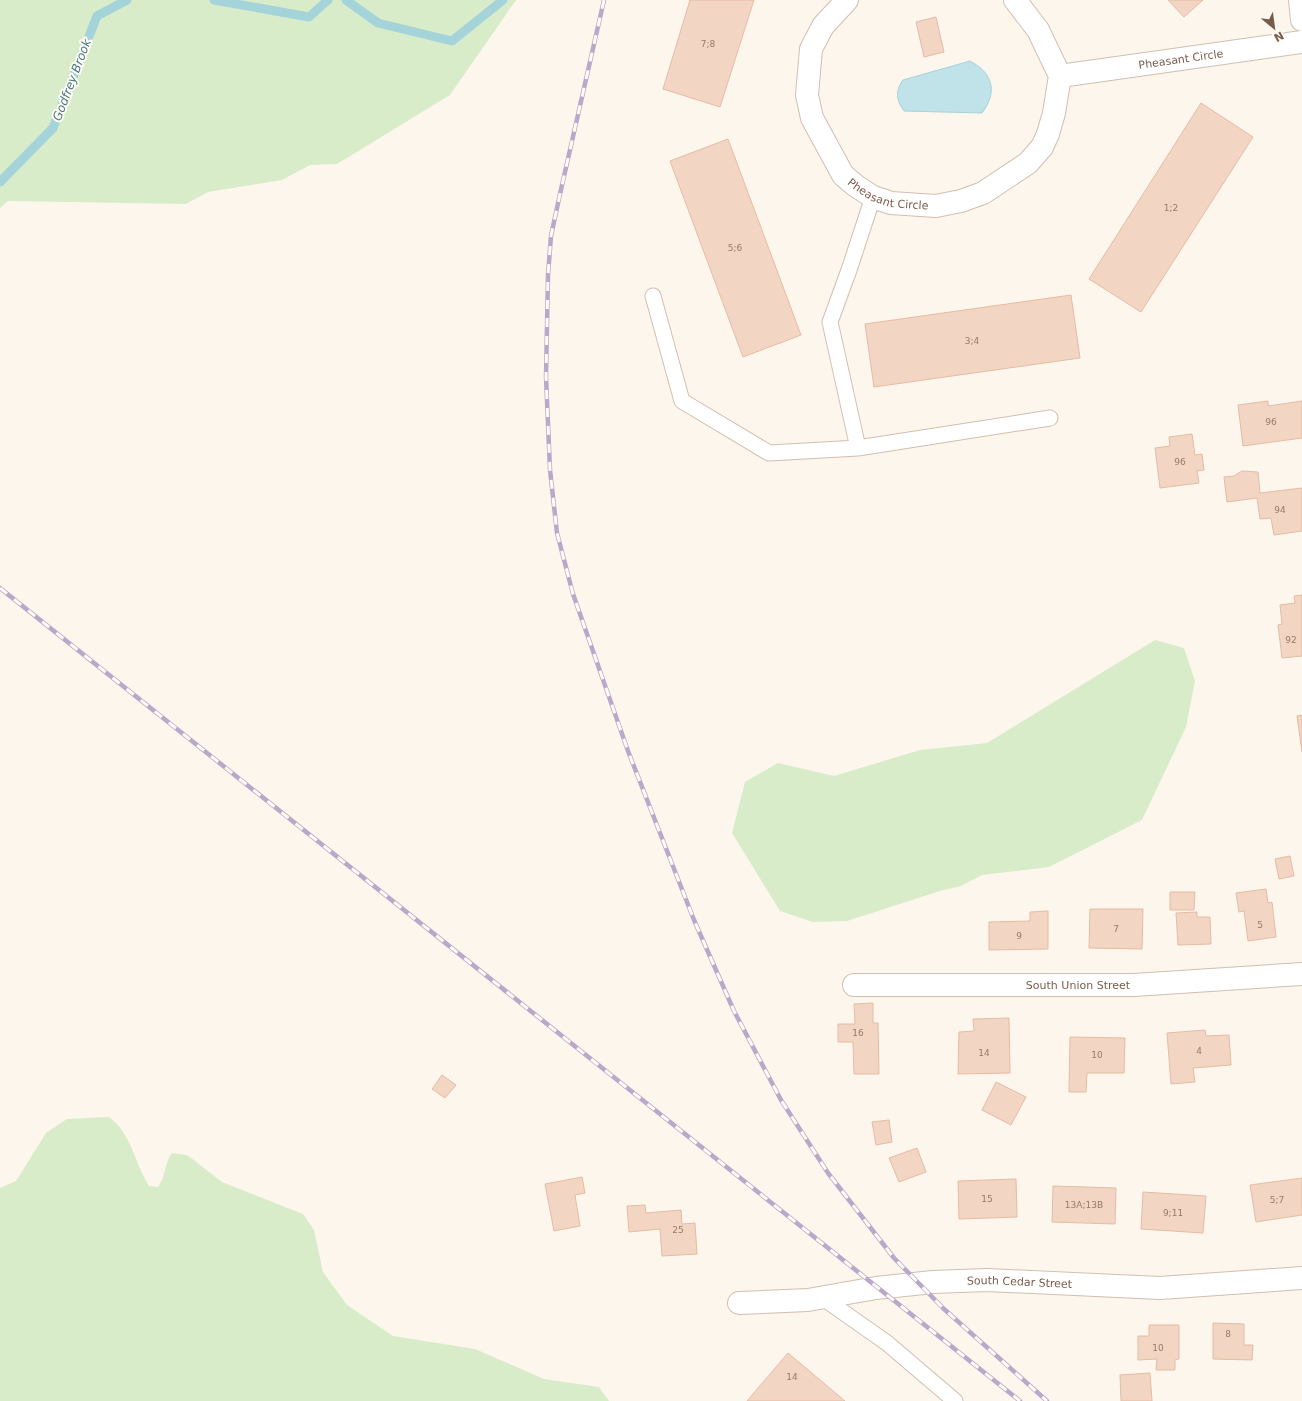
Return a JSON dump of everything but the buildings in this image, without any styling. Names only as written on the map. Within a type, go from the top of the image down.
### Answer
[{"type":"street","name":"Pheasant Circle","points":[[847,0],[823,26],[811,49],[807,95],[812,118],[843,174],[856,186],[873,197],[891,203],[936,206],[961,201],[983,193],[1028,164],[1042,148],[1048,134],[1054,113],[1060,76],[1302,42]]},
{"type":"street","points":[[1015,0],[1038,30],[1060,76]]},
{"type":"street","points":[[1300,0],[1302,20]]},
{"type":"street","name":"South Union Street","points":[[854,985],[1128,985],[1302,974]]},
{"type":"street","name":"South Cedar Street","points":[[739,1303],[776,1302],[823,1298],[876,1288],[933,1282],[987,1280],[1160,1288],[1302,1278]]},
{"type":"lane","points":[[858,448],[830,322],[873,197]]},
{"type":"lane","points":[[653,296],[682,402],[769,453],[858,448],[1050,418]]},
{"type":"lane","points":[[823,1298],[887,1344],[955,1401]]},
{"type":"green space","points":[[0,0],[516,0],[450,95],[337,164],[310,165],[282,180],[208,192],[186,204],[8,201],[0,208]]},
{"type":"green space","points":[[1155,640],[1184,648],[1195,681],[1186,727],[1142,820],[1049,867],[982,875],[961,886],[940,891],[847,921],[813,922],[780,911],[732,833],[745,782],[778,763],[834,776],[920,750],[987,743]]},
{"type":"green space","points":[[109,1117],[117,1124],[128,1140],[149,1186],[158,1187],[161,1183],[169,1157],[172,1153],[187,1155],[222,1182],[303,1214],[314,1230],[323,1272],[347,1305],[393,1336],[475,1349],[544,1379],[599,1387],[609,1401],[0,1401],[0,1188],[16,1181],[46,1133],[67,1119]]},
{"type":"water","points":[[970,61],[984,71],[991,84],[990,98],[982,113],[904,111],[898,99],[900,84],[903,80]]},
{"type":"waterway","name":"Godfrey Brook","points":[[0,182],[53,128],[97,16],[127,0]]},
{"type":"waterway","name":"Godfrey Brook","points":[[214,0],[309,17],[328,0]]},
{"type":"waterway","name":"Godfrey Brook","points":[[346,0],[378,23],[452,41],[503,0]]},
{"type":"railway","points":[[604,0],[551,236],[548,275],[546,377],[550,470],[557,533],[573,594],[628,751],[694,920],[734,1011],[781,1100],[828,1173],[894,1258],[944,1309],[1047,1401]]},
{"type":"railway","points":[[0,588],[1020,1401]]}]
